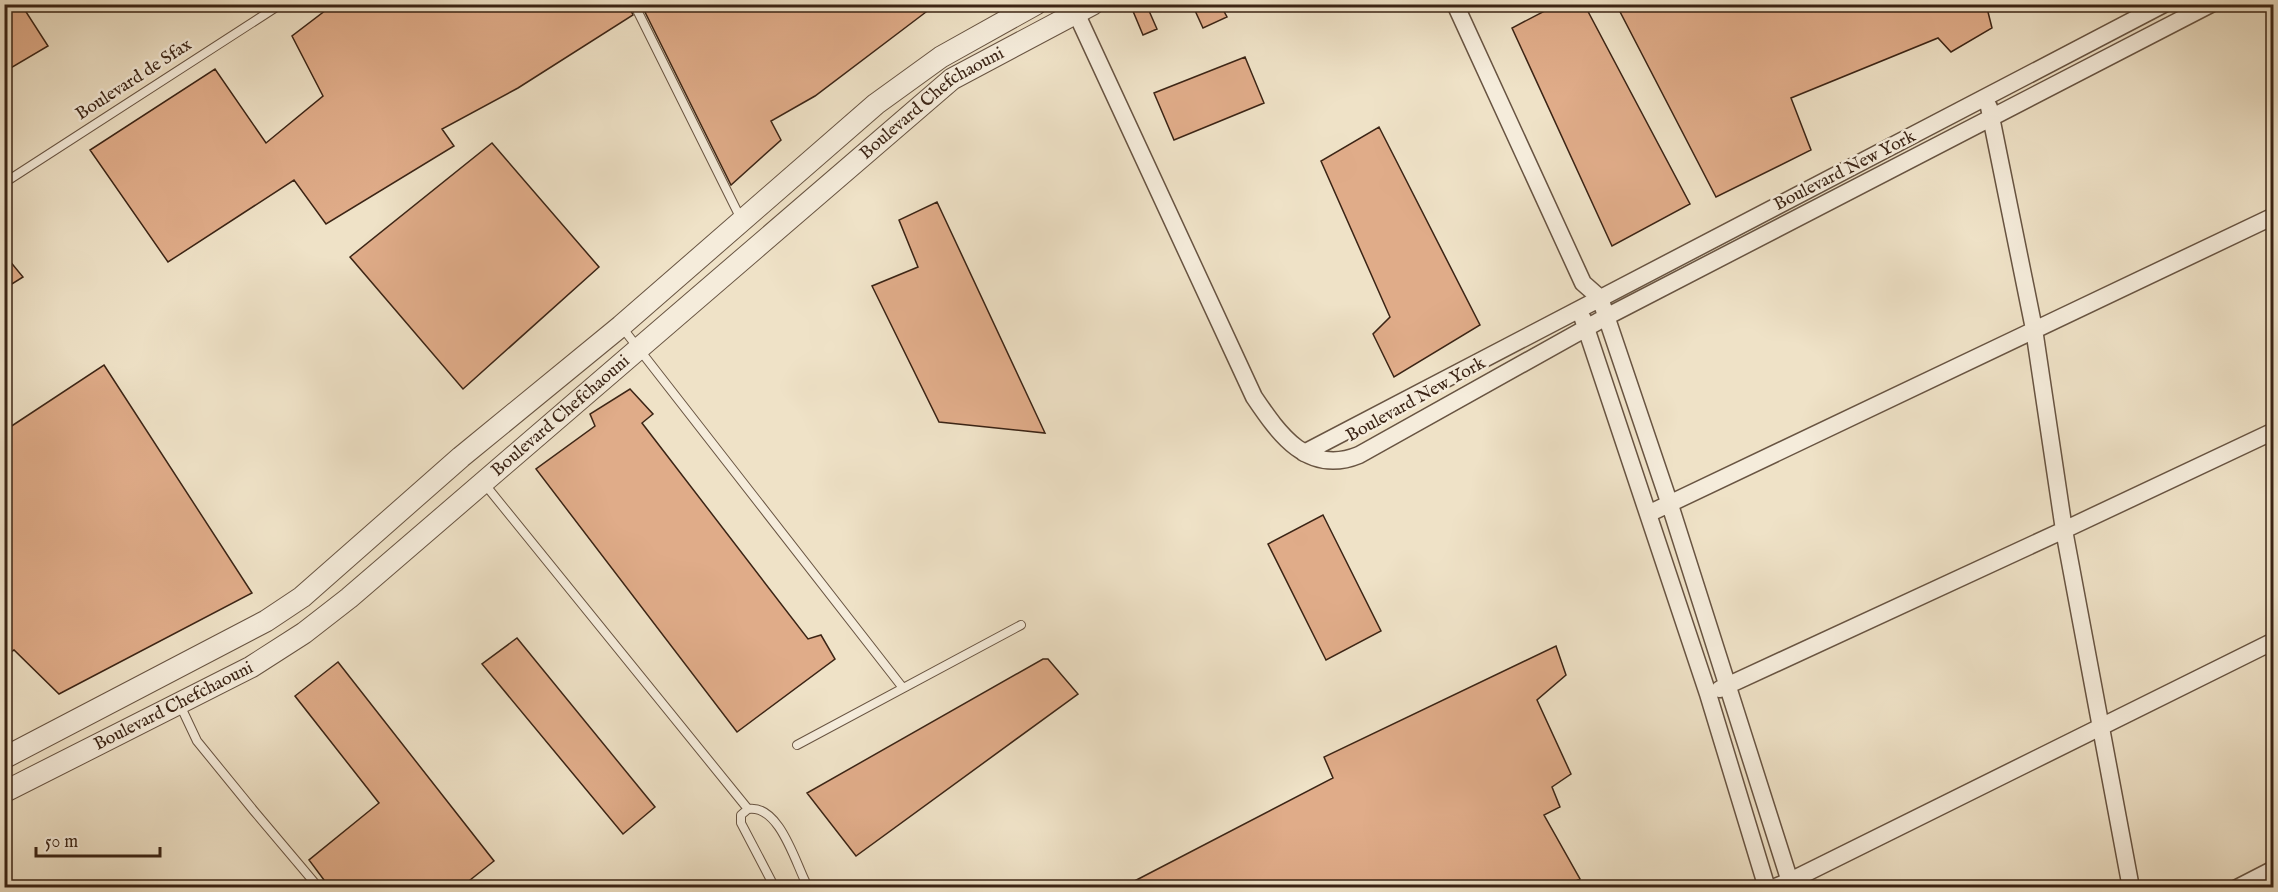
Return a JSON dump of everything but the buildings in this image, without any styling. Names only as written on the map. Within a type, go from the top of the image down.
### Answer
[{"type":"street","name":"Boulevard Chefchaouni","points":[[4,759],[266,621],[302,597],[461,457],[621,326],[876,104],[941,57],[1036,4]]},
{"type":"street","points":[[1455,4],[1583,283],[1600,298],[1670,505],[1791,884]]},
{"type":"street","name":"Boulevard New York","points":[[1304,453],[2164,4]]},
{"type":"street","name":"Boulevard New York","points":[[1304,453],[1319,459],[1336,461],[1347,460],[1359,455],[1606,317],[2211,4]]},
{"type":"street","name":"Boulevard Chefchaouni","points":[[4,792],[251,667],[304,633],[349,598],[952,79],[1080,8]]},
{"type":"street","points":[[1080,8],[1254,397],[1278,432],[1304,453]]},
{"type":"street","points":[[1987,97],[2034,329],[2064,530],[2131,888]]},
{"type":"street","points":[[1650,513],[2274,216]]},
{"type":"street","points":[[1583,283],[1579,309],[1650,513],[1767,888]]},
{"type":"street","points":[[1708,694],[2274,431]]},
{"type":"street","points":[[1773,888],[1791,884],[2274,641]]},
{"type":"street","points":[[2237,888],[2274,869]]},
{"type":"lane","name":"Boulevard de Sfax","points":[[4,183],[281,4]]},
{"type":"lane","points":[[634,4],[742,222]]},
{"type":"lane","points":[[621,326],[903,688]]},
{"type":"lane","points":[[483,482],[748,809]]},
{"type":"lane","points":[[797,745],[1021,625]]},
{"type":"lane","points":[[179,703],[197,741],[319,888]]},
{"type":"lane","points":[[775,888],[741,823],[741,815],[748,809],[761,810],[776,820],[806,888]]}]
